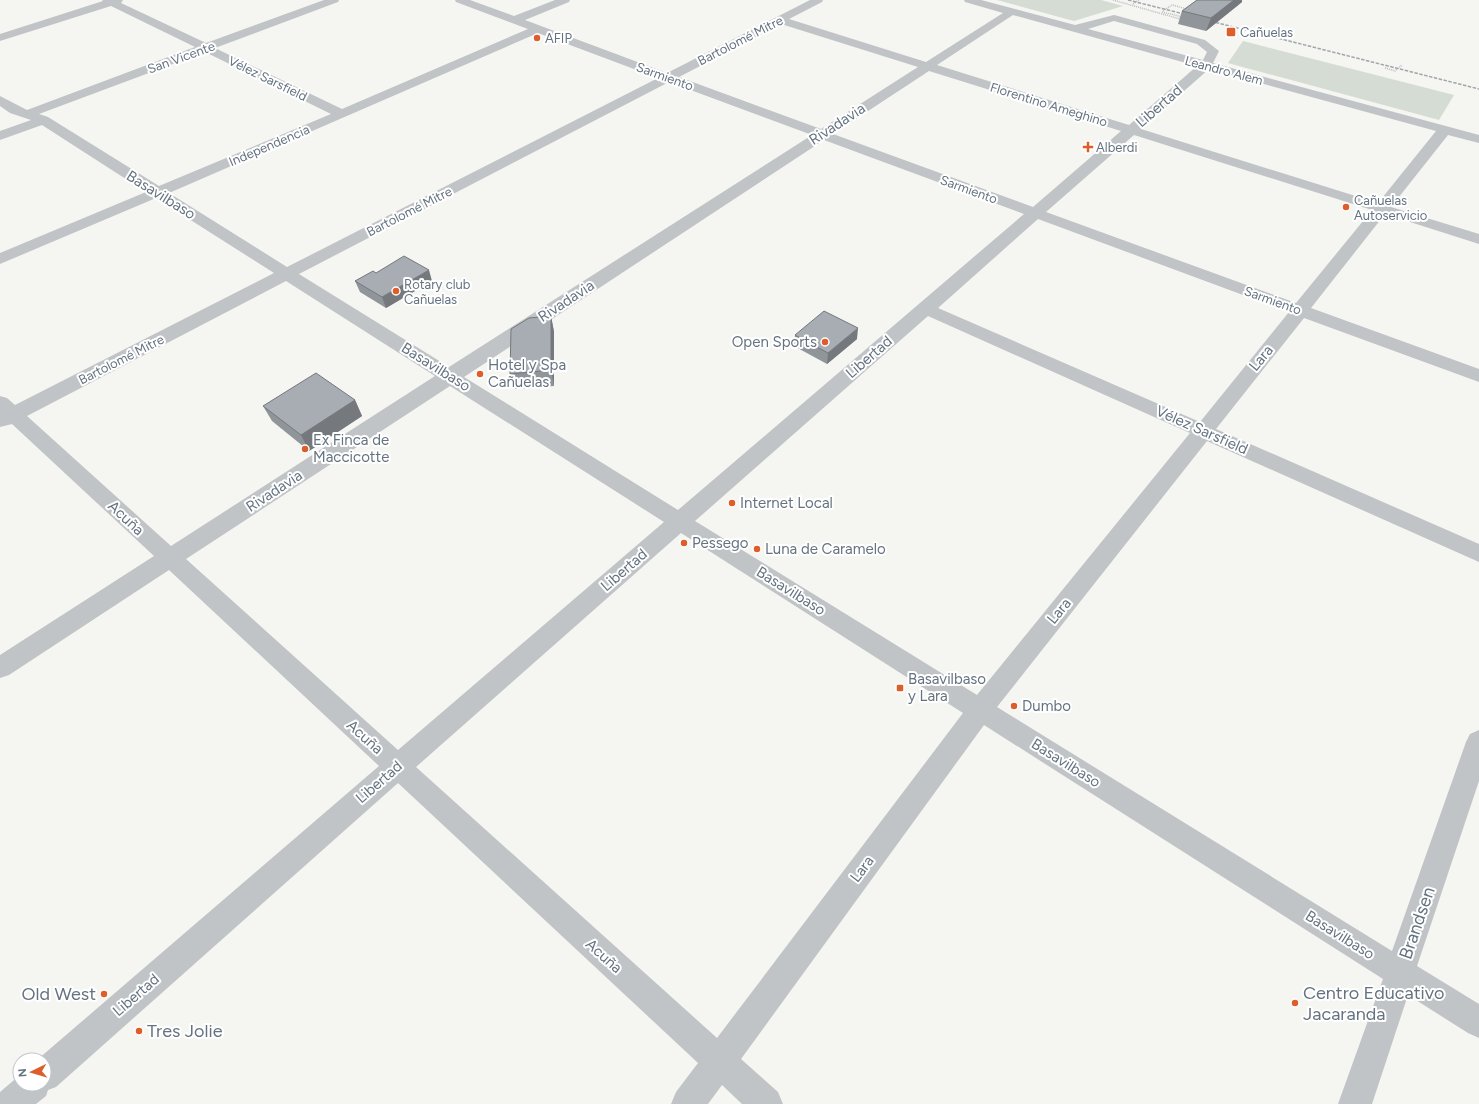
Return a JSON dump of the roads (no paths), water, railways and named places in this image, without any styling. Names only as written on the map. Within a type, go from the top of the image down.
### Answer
[{"type":"street","name":"San Vicente","points":[[27,114],[334,0]]},
{"type":"street","name":"Sarmiento","points":[[460,0],[1479,376]]},
{"type":"street","points":[[515,20],[565,0]]},
{"type":"street","name":"Bartolomé Mitre","points":[[5,413],[287,274],[818,0]]},
{"type":"street","name":"Leandro Alem","points":[[969,0],[1479,139]]},
{"type":"street","name":"Vélez Sarsfield","points":[[112,1],[342,114]]},
{"type":"street","points":[[0,38],[112,1]]},
{"type":"street","name":"Rivadavia","points":[[0,668],[1010,12]]},
{"type":"street","points":[[1074,29],[1114,18],[1201,42],[1213,51],[1206,65]]},
{"type":"street","name":"Florentino Ameghino","points":[[780,20],[1479,239]]},
{"type":"street","name":"Independencia","points":[[0,259],[342,114],[537,29]]},
{"type":"street","name":"Libertad","points":[[52,1069],[397,766],[1206,65]]},
{"type":"street","name":"Basavilbaso","points":[[0,100],[15,110],[43,120],[680,522],[1479,1022]]},
{"type":"street","points":[[0,136],[43,120]]},
{"type":"street","name":"Lara","points":[[688,1104],[981,709],[1444,129]]},
{"type":"street","name":"Vélez Sarsfield","points":[[924,308],[1204,430],[1479,553]]},
{"type":"street","name":"Acuña","points":[[5,413],[170,559],[766,1104]]},
{"type":"street","name":"Brandsen","points":[[1355,1104],[1479,742]]},
{"type":"street","points":[[11,1104],[25,1092]]},
{"type":"railway","points":[[1128,0],[1192,16]]},
{"type":"railway","points":[[1206,20],[1479,89]]},
{"type":"place","name":"Cañuelas","points":[[1231,32]]},
{"type":"place","name":"AFIP","points":[[537,38]]},
{"type":"place","name":"Alberdi","points":[[1088,147]]},
{"type":"place","name":"Cañuelas Autoservicio","points":[[1346,207]]},
{"type":"place","name":"Rotary club Cañuelas","points":[[396,291]]},
{"type":"place","name":"Open Sports","points":[[825,342]]},
{"type":"place","name":"Hotel y Spa Cañuelas","points":[[480,374]]},
{"type":"place","name":"Ex Finca de Maccicotte","points":[[305,449]]},
{"type":"place","name":"Internet Local","points":[[732,503]]},
{"type":"place","name":"Pessego","points":[[684,543]]},
{"type":"place","name":"Luna de Caramelo","points":[[757,549]]},
{"type":"place","name":"Basavilbaso y Lara","points":[[900,688]]},
{"type":"place","name":"Dumbo","points":[[1014,706]]},
{"type":"place","name":"Old West","points":[[104,994]]},
{"type":"place","name":"Centro Educativo Jacaranda","points":[[1295,1003]]},
{"type":"place","name":"Tres Jolie","points":[[139,1031]]}]
